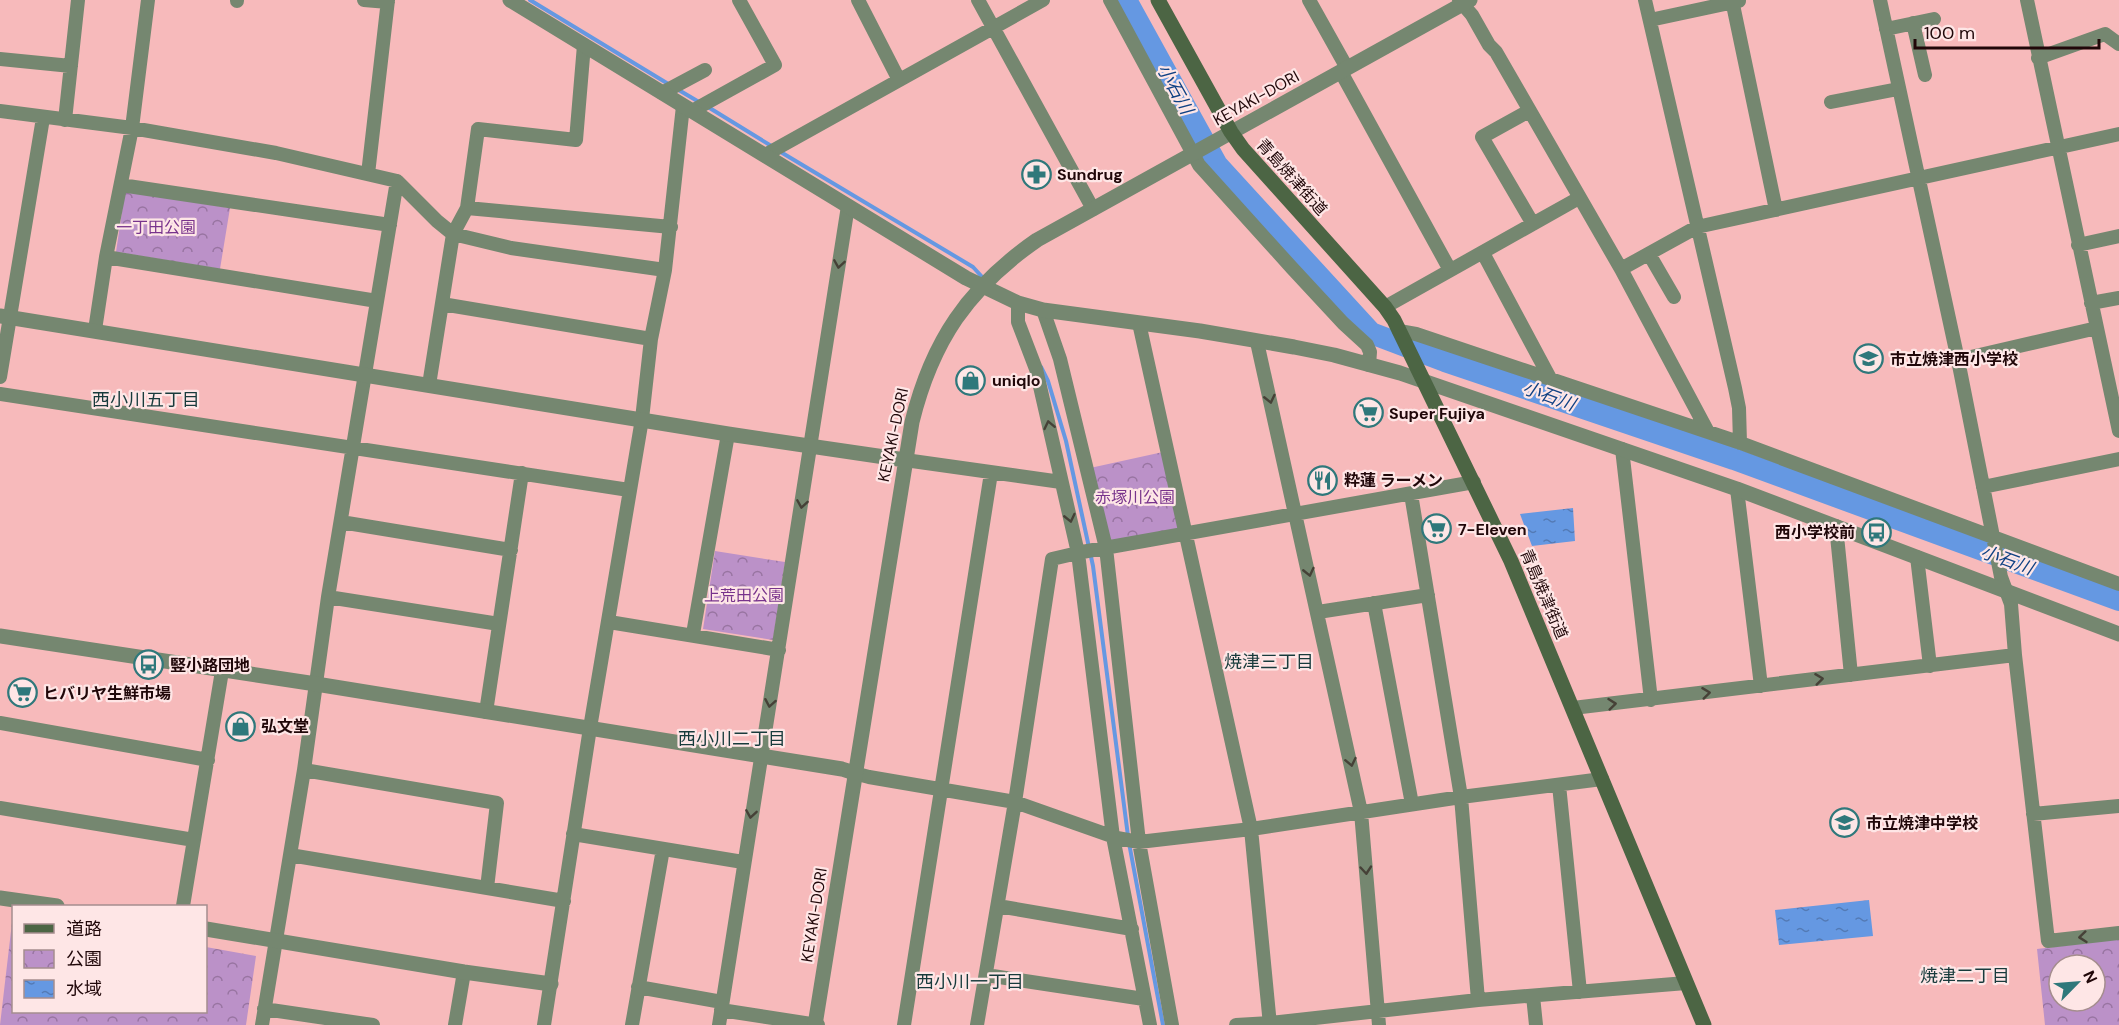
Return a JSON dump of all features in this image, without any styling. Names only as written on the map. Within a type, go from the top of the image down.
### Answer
[{"type":"main road","name":"青島焼津街道","points":[[1158,0],[1231,132],[1243,149],[1385,307],[1400,331],[1511,561],[1704,1025]]},
{"type":"street","points":[[65,120],[78,0]]},
{"type":"street","points":[[95,330],[106,257],[132,128],[148,0]]},
{"type":"street","points":[[364,0],[388,1],[368,174]]},
{"type":"street","points":[[510,0],[982,286],[1018,303],[1043,310],[1314,351],[1369,364],[1622,448],[1737,489],[2119,634]]},
{"type":"street","points":[[687,108],[775,65],[739,0]]},
{"type":"street","points":[[858,0],[899,80]]},
{"type":"street","points":[[978,0],[1093,209]]},
{"type":"street","points":[[765,155],[1043,0]]},
{"type":"street","points":[[1110,0],[1195,152],[1199,165],[1343,323],[1367,345],[1370,352],[1369,364]]},
{"type":"street","points":[[1309,0],[1450,270]]},
{"type":"street","points":[[1645,0],[1694,229],[1737,398],[1737,442]]},
{"type":"street","points":[[1880,0],[1958,360],[2000,571],[2011,604],[2048,941],[2119,933]]},
{"type":"street","points":[[2026,0],[2119,431]]},
{"type":"street","points":[[1650,20],[1735,1],[1776,210]]},
{"type":"street","points":[[1463,2],[1489,45],[1496,52],[1621,269],[1708,432]]},
{"type":"street","name":"KEYAKI-DORI","points":[[816,1025],[854,773],[912,422],[927,370],[954,320],[982,286],[1029,245],[1463,2]]},
{"type":"street","points":[[1886,29],[1934,19]]},
{"type":"street","points":[[1913,23],[1925,75]]},
{"type":"street","points":[[2038,58],[2105,34],[2119,44]]},
{"type":"street","points":[[429,385],[453,234],[467,208],[478,129],[576,140],[584,45]]},
{"type":"street","points":[[0,59],[71,66]]},
{"type":"street","points":[[662,93],[705,70]]},
{"type":"street","points":[[1831,102],[1898,89]]},
{"type":"street","points":[[544,1025],[590,728],[642,419],[651,339],[671,227],[687,108]]},
{"type":"street","points":[[0,111],[132,128],[276,153],[368,174],[397,181],[453,234],[511,248],[664,270]]},
{"type":"street","points":[[1529,111],[1482,137],[1533,224]]},
{"type":"street","points":[[0,377],[5,317],[43,118]]},
{"type":"street","points":[[1621,269],[1694,229],[2119,134]]},
{"type":"street","points":[[262,1025],[304,770],[328,597],[397,181]]},
{"type":"street","points":[[121,185],[390,225]]},
{"type":"street","points":[[1385,307],[1579,198]]},
{"type":"street","points":[[719,1025],[848,206]]},
{"type":"street","points":[[467,208],[671,227]]},
{"type":"street","points":[[2078,245],[2119,236]]},
{"type":"street","points":[[1484,253],[1551,380]]},
{"type":"street","points":[[1649,254],[1674,297]]},
{"type":"street","points":[[106,257],[377,301]]},
{"type":"street","points":[[2091,303],[2119,298]]},
{"type":"street","points":[[1018,303],[1018,322],[1036,369],[1061,482],[1080,552],[1115,837],[1150,1025]]},
{"type":"street","points":[[442,304],[651,339]]},
{"type":"street","points":[[1043,310],[1058,350],[1101,549],[1137,842],[1172,1025]]},
{"type":"street","points":[[5,317],[642,419],[728,435],[1061,482]]},
{"type":"street","points":[[1139,323],[1251,829],[1270,1024]]},
{"type":"street","points":[[1958,360],[2097,328]]},
{"type":"street","points":[[1400,331],[1416,334],[1737,442],[2119,584]]},
{"type":"street","points":[[1257,342],[1361,812],[1379,1018]]},
{"type":"street","points":[[0,394],[629,490]]},
{"type":"street","points":[[693,634],[728,435]]},
{"type":"street","points":[[1622,448],[1651,700]]},
{"type":"street","points":[[1983,488],[2119,459]]},
{"type":"street","points":[[486,712],[522,473]]},
{"type":"street","points":[[904,1025],[991,473]]},
{"type":"street","points":[[977,1025],[1015,802],[1052,559],[1080,552],[1474,483]]},
{"type":"street","points":[[1737,489],[1761,686]]},
{"type":"street","points":[[1411,494],[1461,797],[1478,1000]]},
{"type":"street","points":[[341,522],[511,549]]},
{"type":"street","points":[[1836,526],[1851,675]]},
{"type":"street","points":[[1917,557],[1930,666]]},
{"type":"street","points":[[1318,612],[1428,596]]},
{"type":"street","points":[[328,597],[499,624]]},
{"type":"street","points":[[1374,603],[1412,804]]},
{"type":"street","points":[[609,622],[693,634],[779,650]]},
{"type":"street","points":[[0,636],[316,684],[842,769],[940,790],[1015,802],[1115,837],[1137,842],[1251,829],[1461,797],[1602,779]]},
{"type":"street","points":[[1573,708],[2015,655]]},
{"type":"street","points":[[183,905],[222,671]]},
{"type":"street","points":[[0,723],[208,759]]},
{"type":"street","points":[[304,770],[497,803],[487,888]]},
{"type":"street","points":[[1559,785],[1580,992]]},
{"type":"street","points":[[2033,814],[2119,806]]},
{"type":"street","points":[[0,808],[194,840]]},
{"type":"street","points":[[573,834],[743,862]]},
{"type":"street","points":[[632,1025],[663,849]]},
{"type":"street","points":[[290,855],[564,901]]},
{"type":"street","points":[[0,898],[50,905]]},
{"type":"street","points":[[998,906],[1132,929]]},
{"type":"street","points":[[207,929],[464,972],[551,984]]},
{"type":"street","points":[[455,1025],[464,972]]},
{"type":"street","points":[[986,975],[1144,999]]},
{"type":"street","points":[[1236,1025],[1379,1018],[1478,1000],[1686,982]]},
{"type":"street","points":[[638,987],[816,1025]]},
{"type":"street","points":[[1533,996],[1536,1025]]},
{"type":"street","points":[[264,1009],[373,1025]]},
{"type":"green space","name":"一丁田公園","points":[[125,191],[230,208],[220,269],[116,252]]},
{"type":"green space","name":"赤塚川公園","points":[[1163,452],[1179,526],[1177,530],[1112,542],[1108,538],[1090,468]]},
{"type":"green space","name":"上荒田公園","points":[[715,551],[785,562],[773,640],[703,629]]},
{"type":"green space","points":[[12,923],[12,1013],[207,1013],[207,947],[256,956],[246,1025],[0,1025]]},
{"type":"green space","points":[[2119,939],[2119,1025],[2045,1025],[2037,949]]},
{"type":"water","points":[[1573,508],[1575,541],[1532,546],[1520,514]]},
{"type":"water","points":[[1869,900],[1873,936],[1779,945],[1775,910]]},
{"type":"waterway","points":[[530,0],[670,85]]},
{"type":"waterway","name":"小石川","points":[[1126,0],[1217,165],[1371,333],[1445,361],[1734,459],[2119,600]]},
{"type":"waterway","points":[[677,89],[699,102]]},
{"type":"waterway","points":[[708,107],[773,147]]},
{"type":"waterway","points":[[779,151],[973,267],[984,279]]},
{"type":"waterway","points":[[1041,367],[1048,381],[1066,441],[1093,566],[1128,836]]},
{"type":"waterway","points":[[1734,459],[1735,443]]},
{"type":"waterway","points":[[1129,843],[1163,1025]]},
{"type":"place","name":"Sundrug","points":[[1036,174]]},
{"type":"place","name":"市立焼津西小学校","points":[[1869,359]]},
{"type":"place","name":"uniqlo","points":[[971,380]]},
{"type":"place","name":"Super Fujiya","points":[[1368,413]]},
{"type":"place","name":"粋蓮 ラーメン","points":[[1323,480]]},
{"type":"place","name":"7-Eleven","points":[[1437,529]]},
{"type":"place","name":"西小学校前","points":[[1876,532]]},
{"type":"place","name":"竪小路団地","points":[[149,665]]},
{"type":"place","name":"ヒバリヤ生鮮市場","points":[[22,693]]},
{"type":"place","name":"弘文堂","points":[[240,726]]},
{"type":"place","name":"市立焼津中学校","points":[[1845,823]]},
{"type":"district","name":"西小川五丁目","points":[[146,400]]},
{"type":"district","name":"焼津三丁目","points":[[1269,662]]},
{"type":"district","name":"西小川二丁目","points":[[732,739]]},
{"type":"district","name":"焼津二丁目","points":[[1965,976]]},
{"type":"district","name":"西小川一丁目","points":[[970,982]]}]
